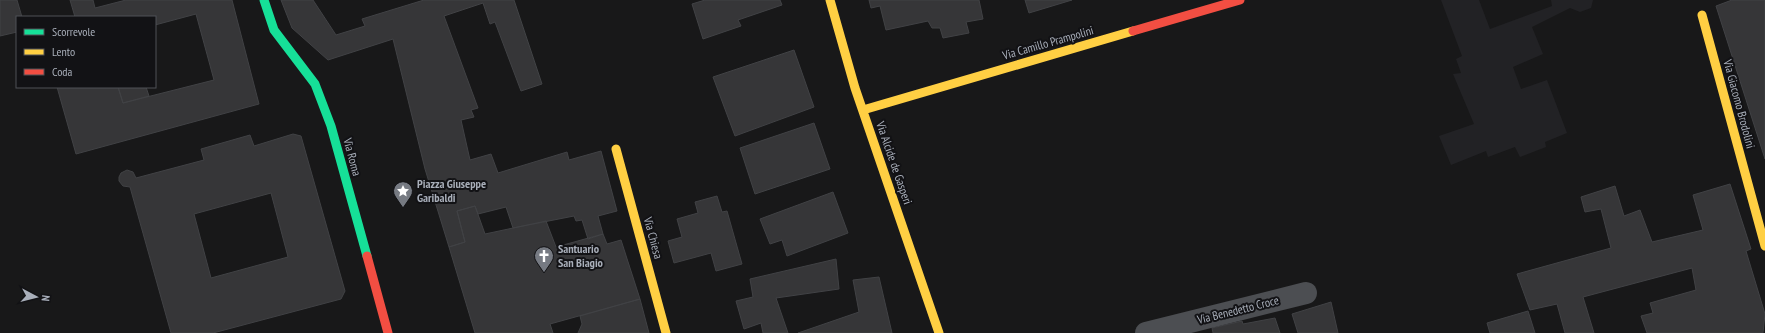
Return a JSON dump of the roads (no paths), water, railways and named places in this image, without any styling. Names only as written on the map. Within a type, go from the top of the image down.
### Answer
[{"type":"street","name":"Via Roma","points":[[264,0],[274,30],[315,84],[328,119],[388,333]]},
{"type":"street","name":"Via Alcide de Gasperi","points":[[830,0],[863,110],[939,333]]},
{"type":"street","name":"Via Camillo Prampolini","points":[[863,110],[1240,0]]},
{"type":"street","name":"Via Giacomo Brodolini","points":[[1702,15],[1765,246]]},
{"type":"street","name":"Via Chiesa","points":[[616,149],[666,333]]},
{"type":"street","name":"Via Benedetto Croce","points":[[1146,333],[1306,293]]},
{"type":"place","name":"Piazza Giuseppe Garibaldi","points":[[403,208]]},
{"type":"place","name":"Santuario San Biagio","points":[[544,273]]}]
